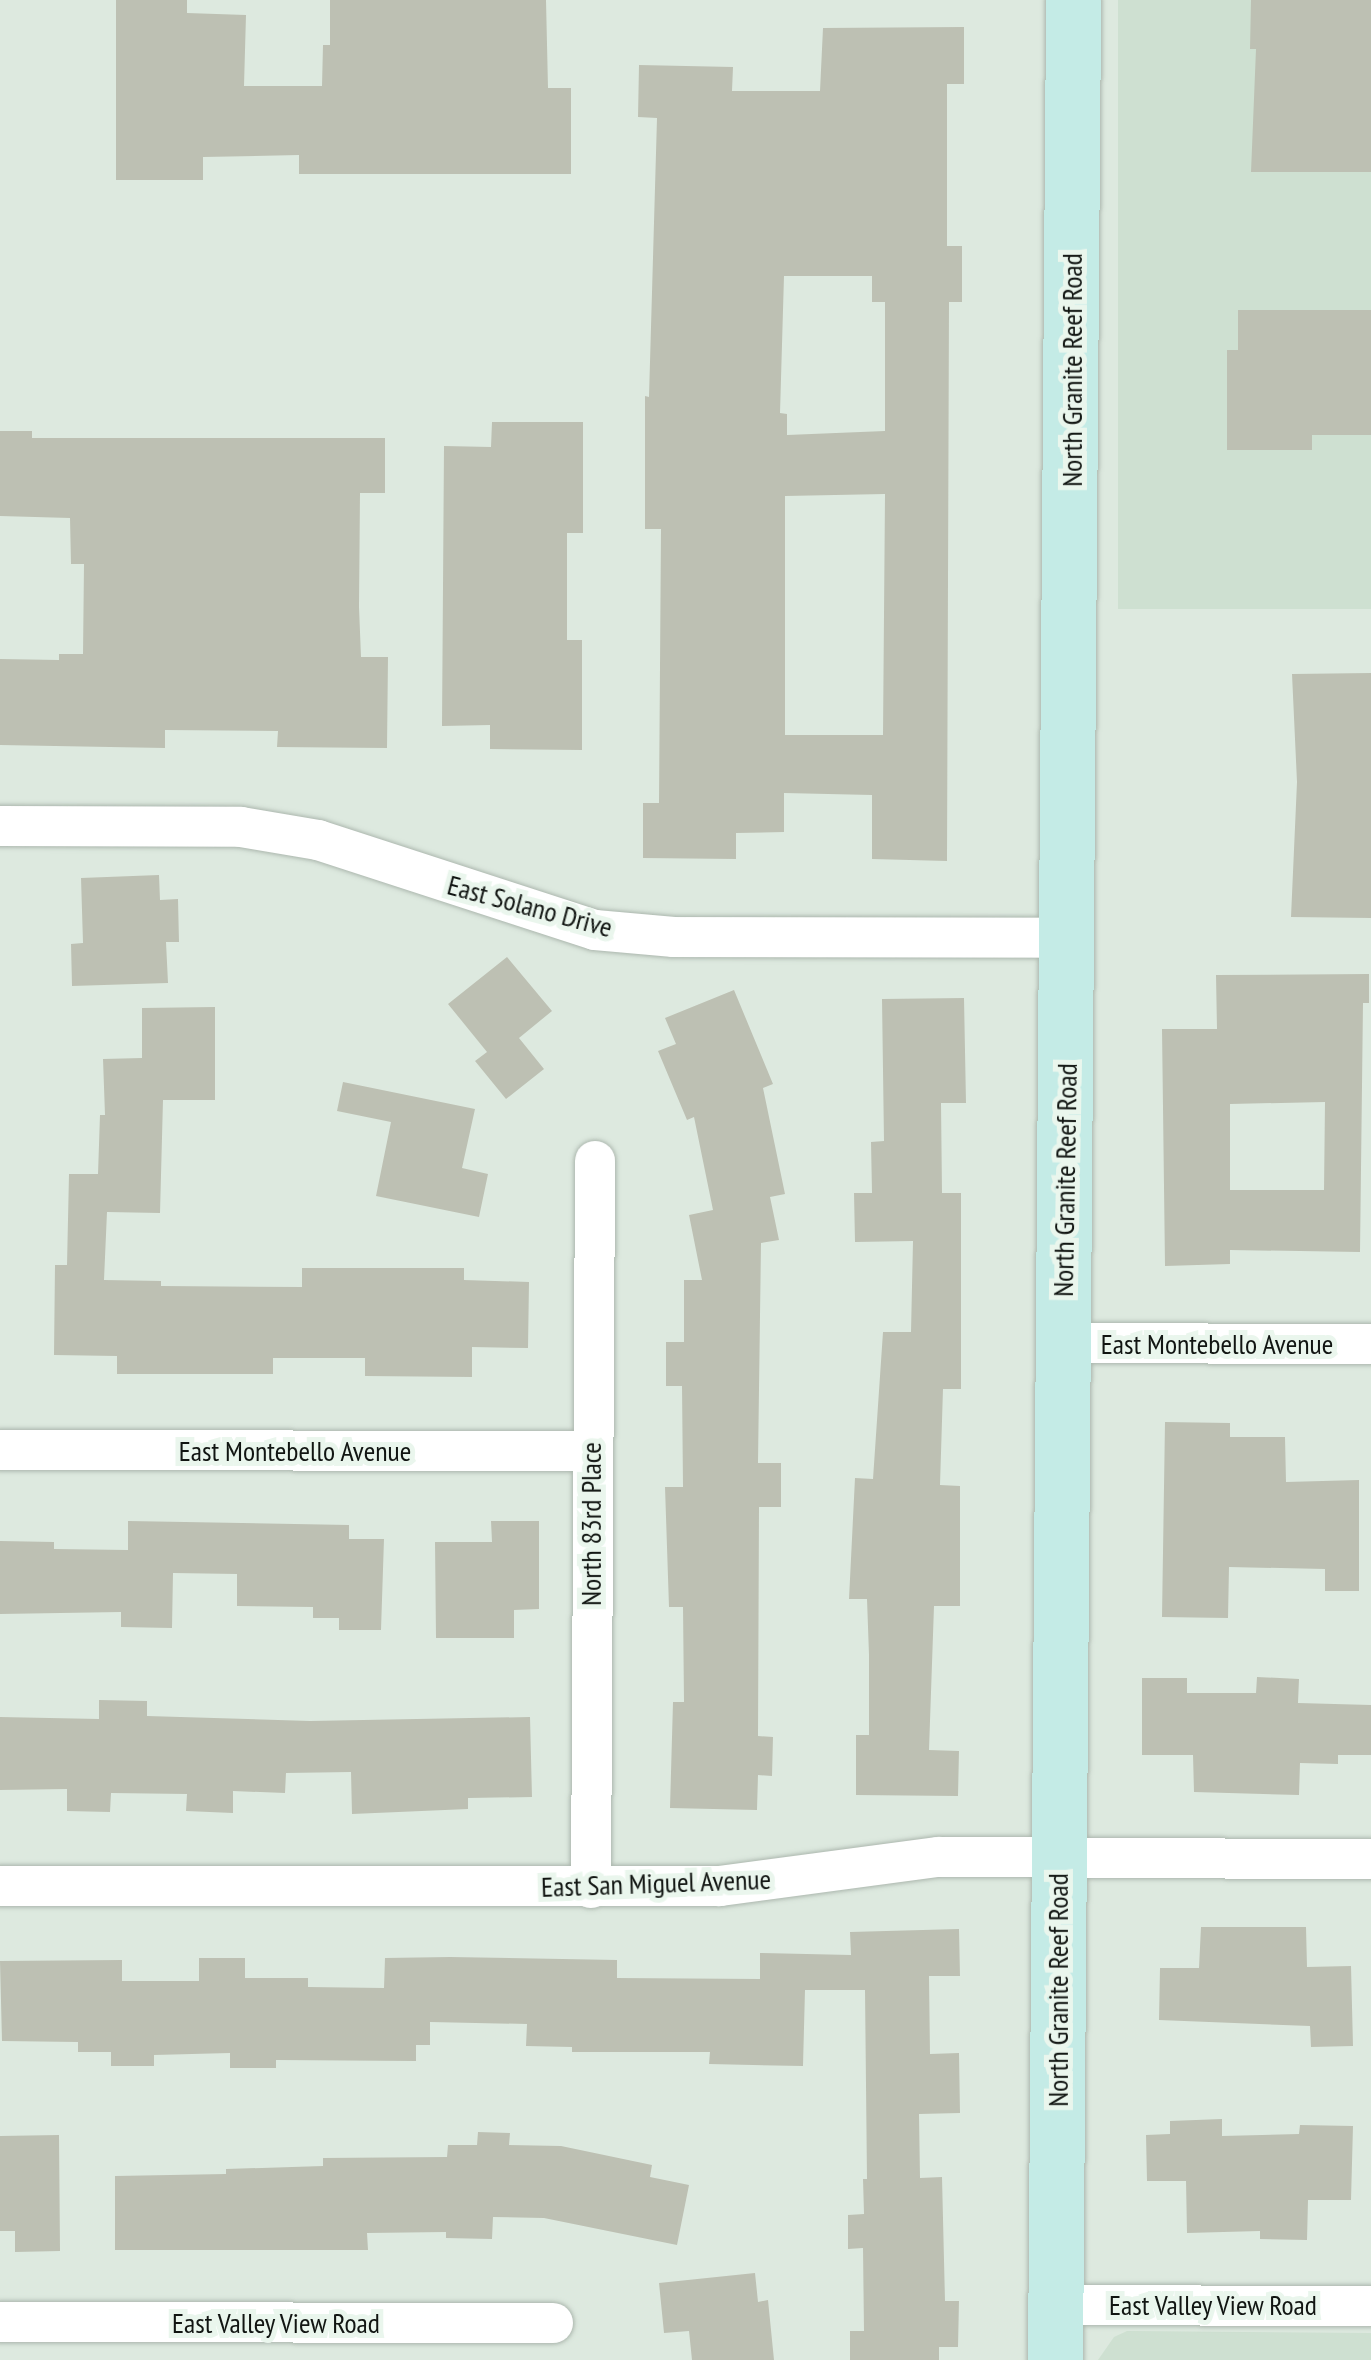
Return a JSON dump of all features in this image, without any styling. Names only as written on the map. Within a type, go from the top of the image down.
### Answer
[{"type":"street","name":"North Granite Reef Road","points":[[1055,2360],[1069,938],[1073,0]]},
{"type":"street","name":"East Solano Drive","points":[[0,826],[241,827],[318,840],[594,930],[674,936],[1069,938]]},
{"type":"street","name":"North 83rd Place","points":[[591,1888],[595,1161]]},
{"type":"street","name":"East Montebello Avenue","points":[[1064,1344],[1371,1344]]},
{"type":"street","name":"East Montebello Avenue","points":[[0,1450],[591,1451]]},
{"type":"street","name":"East San Miguel Avenue","points":[[0,1886],[720,1886],[938,1857],[1371,1859]]},
{"type":"street","name":"East Valley View Road","points":[[1055,2304],[1371,2306]]},
{"type":"street","name":"East Valley View Road","points":[[0,2322],[552,2323]]},
{"type":"shaded area","points":[[1118,0],[1371,0],[1371,609],[1118,609]]},
{"type":"shaded area","points":[[1127,2331],[1371,2333],[1371,2360],[1098,2360],[1114,2337]]},
{"type":"building","points":[[116,0],[187,0],[187,13],[246,15],[244,86],[322,86],[323,45],[330,45],[330,0],[546,0],[548,88],[571,88],[571,174],[299,174],[299,155],[203,157],[203,180],[116,180]]},
{"type":"building","points":[[1251,0],[1371,0],[1371,172],[1251,172],[1256,49],[1250,49]]},
{"type":"building","points":[[964,27],[964,84],[947,84],[947,246],[962,246],[962,302],[949,302],[947,861],[872,859],[872,795],[784,793],[784,832],[736,833],[736,859],[643,858],[643,803],[659,803],[661,529],[645,529],[645,396],[649,397],[657,118],[638,117],[639,65],[733,67],[732,91],[820,91],[823,28]],"holes":[[[784,276],[872,276],[872,302],[885,302],[885,431],[787,435],[787,414],[780,413]],[[885,494],[883,735],[785,735],[785,496]]]},
{"type":"building","points":[[1238,310],[1371,310],[1371,435],[1312,435],[1312,450],[1227,450],[1227,350],[1238,350]]},
{"type":"building","points":[[492,422],[583,422],[583,533],[567,533],[567,640],[582,640],[582,750],[490,749],[490,725],[442,726],[444,446],[491,447]]},
{"type":"building","points":[[0,431],[32,431],[32,438],[385,438],[385,493],[360,493],[359,607],[361,657],[388,657],[387,748],[277,747],[278,731],[165,730],[165,748],[0,745],[0,659],[59,660],[59,654],[83,654],[84,564],[71,564],[70,518],[0,516]]},
{"type":"building","points":[[1371,673],[1371,918],[1291,917],[1297,782],[1292,674]]},
{"type":"building","points":[[159,875],[160,900],[178,899],[179,942],[166,942],[168,983],[72,986],[71,944],[83,943],[81,878]]},
{"type":"building","points":[[507,957],[552,1011],[519,1038],[544,1069],[506,1099],[475,1061],[487,1052],[448,1004]]},
{"type":"building","points":[[1369,974],[1369,1003],[1363,1003],[1360,1252],[1230,1250],[1230,1264],[1165,1266],[1162,1029],[1217,1029],[1216,975]],"holes":[[[1325,1102],[1324,1190],[1230,1190],[1230,1104]]]},
{"type":"building","points":[[734,990],[773,1084],[763,1088],[785,1194],[770,1197],[779,1240],[761,1243],[758,1463],[781,1463],[781,1507],[759,1507],[758,1736],[773,1737],[772,1776],[758,1775],[757,1810],[670,1808],[673,1702],[684,1702],[683,1607],[669,1607],[665,1487],[683,1487],[682,1386],[666,1386],[666,1342],[684,1342],[684,1280],[702,1280],[689,1215],[713,1210],[694,1117],[687,1120],[658,1051],[676,1044],[665,1018]]},
{"type":"building","points":[[964,998],[966,1103],[941,1103],[942,1193],[961,1193],[961,1389],[943,1389],[940,1485],[960,1486],[960,1606],[934,1606],[929,1750],[959,1751],[958,1796],[856,1795],[856,1735],[869,1735],[869,1655],[867,1599],[849,1599],[855,1478],[873,1479],[883,1332],[911,1332],[913,1241],[855,1242],[854,1193],[872,1193],[871,1142],[884,1141],[882,999]]},
{"type":"building","points":[[215,1007],[215,1100],[163,1100],[160,1213],[107,1212],[104,1280],[161,1281],[161,1286],[302,1287],[302,1268],[464,1268],[464,1280],[529,1282],[528,1348],[472,1347],[472,1377],[365,1376],[365,1358],[273,1358],[273,1374],[117,1374],[117,1356],[54,1355],[55,1265],[67,1265],[69,1174],[98,1174],[100,1115],[105,1115],[103,1059],[142,1058],[142,1008]]},
{"type":"building","points":[[343,1082],[475,1109],[462,1168],[488,1174],[479,1217],[376,1196],[391,1122],[337,1111]]},
{"type":"building","points":[[1165,1422],[1230,1423],[1230,1437],[1285,1437],[1286,1482],[1359,1480],[1359,1591],[1325,1591],[1325,1569],[1229,1567],[1228,1618],[1162,1617]]},
{"type":"building","points":[[128,1521],[349,1525],[349,1539],[384,1539],[381,1630],[339,1630],[339,1618],[313,1618],[313,1607],[237,1606],[237,1574],[173,1573],[172,1628],[121,1627],[121,1612],[0,1614],[0,1541],[54,1542],[54,1549],[128,1550]]},
{"type":"building","points":[[491,1521],[539,1521],[539,1609],[514,1610],[514,1638],[436,1638],[435,1542],[492,1542]]},
{"type":"building","points":[[1257,1677],[1299,1679],[1298,1703],[1371,1705],[1371,1755],[1338,1755],[1338,1764],[1300,1763],[1299,1795],[1194,1792],[1193,1755],[1142,1755],[1142,1678],[1187,1678],[1187,1693],[1256,1693]]},
{"type":"building","points":[[99,1700],[147,1701],[147,1716],[310,1721],[530,1717],[532,1797],[468,1798],[468,1809],[352,1814],[351,1772],[286,1773],[285,1793],[233,1791],[233,1813],[186,1811],[187,1794],[111,1793],[110,1812],[67,1811],[67,1789],[0,1790],[0,1717],[99,1719]]},
{"type":"building","points":[[1201,1927],[1306,1927],[1307,1967],[1351,1966],[1353,2046],[1311,2047],[1310,2026],[1159,2020],[1160,1968],[1199,1968]]},
{"type":"building","points":[[959,1929],[960,1976],[929,1976],[930,2054],[959,2053],[960,2113],[919,2114],[920,2178],[942,2177],[945,2301],[959,2301],[958,2347],[939,2347],[939,2360],[850,2360],[850,2331],[864,2331],[863,2248],[848,2249],[848,2215],[864,2214],[863,2179],[867,2179],[865,1990],[805,1990],[803,2066],[709,2064],[710,2052],[572,2052],[572,2047],[526,2046],[527,2024],[430,2022],[430,2045],[416,2045],[416,2061],[276,2060],[276,2068],[230,2068],[230,2053],[154,2055],[154,2066],[111,2066],[111,2052],[78,2052],[78,2042],[2,2041],[0,1961],[122,1960],[122,1981],[199,1981],[199,1958],[245,1958],[245,1978],[308,1978],[308,1987],[384,1988],[385,1958],[617,1960],[617,1978],[760,1979],[760,1953],[851,1955],[850,1932]]},
{"type":"building","points":[[1222,2119],[1222,2136],[1299,2134],[1300,2125],[1353,2126],[1351,2200],[1308,2200],[1307,2240],[1260,2239],[1260,2231],[1187,2233],[1186,2181],[1147,2181],[1146,2135],[1170,2134],[1170,2121]]},
{"type":"building","points":[[478,2132],[510,2133],[509,2145],[561,2146],[652,2165],[650,2177],[689,2185],[677,2245],[544,2218],[493,2217],[492,2239],[446,2238],[446,2232],[367,2233],[368,2250],[115,2250],[115,2176],[226,2174],[226,2169],[323,2166],[323,2158],[447,2157],[448,2145],[477,2145]]},
{"type":"building","points":[[59,2135],[60,2251],[15,2252],[15,2231],[0,2231],[0,2136]]},
{"type":"building","points":[[755,2273],[758,2302],[768,2300],[774,2360],[692,2360],[689,2331],[664,2333],[659,2283]]}]
